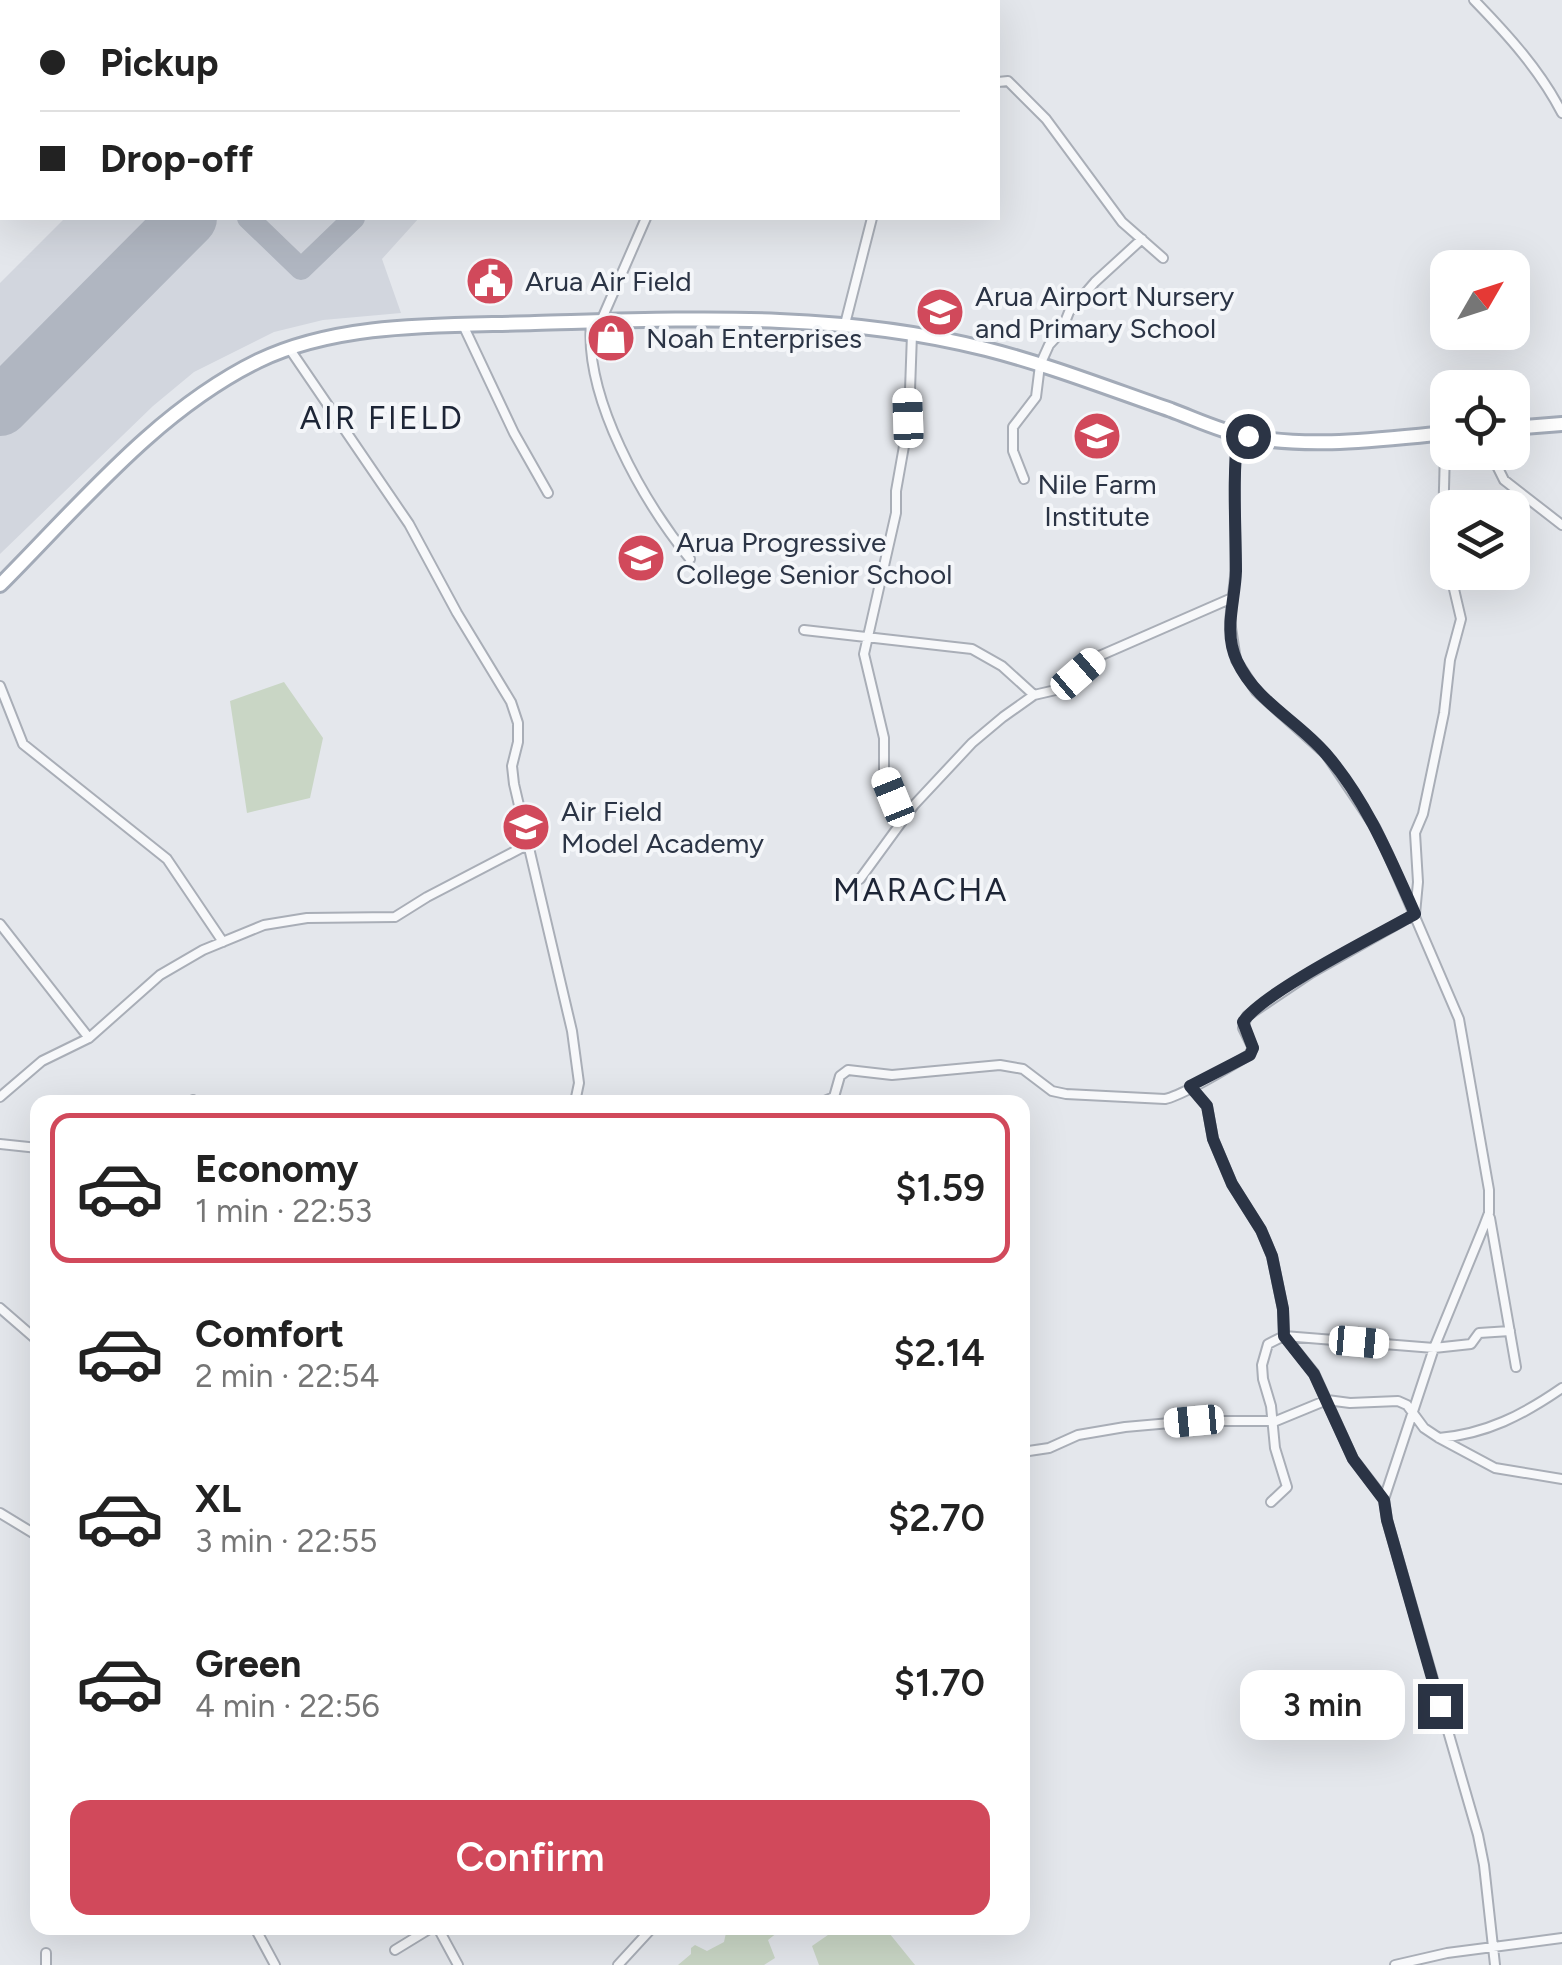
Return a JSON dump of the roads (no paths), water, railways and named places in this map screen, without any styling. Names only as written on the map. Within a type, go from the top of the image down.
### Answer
[{"type":"main road","points":[[0,585],[146,439],[186,406],[223,380],[289,348],[353,335],[463,325],[808,320],[912,334],[988,350],[1238,434],[1310,442],[1430,434]]},
{"type":"main road","points":[[1530,427],[1562,424]]},
{"type":"street","points":[[1474,0],[1536,70],[1562,113]]},
{"type":"street","points":[[1000,82],[1008,82],[1040,112],[1114,212],[1163,258]]},
{"type":"street","points":[[645,220],[589,343],[609,421],[654,510],[690,559]]},
{"type":"street","points":[[845,324],[871,220]]},
{"type":"street","points":[[1024,479],[1013,451],[1013,427],[1036,397],[1040,365],[1069,312],[1094,282],[1142,239]]},
{"type":"street","points":[[463,325],[514,433],[548,493]]},
{"type":"street","points":[[902,820],[884,774],[884,738],[865,668],[867,635],[896,514],[908,418],[912,334]]},
{"type":"street","points":[[289,348],[409,524],[518,722],[512,766],[514,784],[578,1060],[576,1095]]},
{"type":"street","points":[[1238,434],[1232,646],[1242,670],[1267,701],[1326,754],[1375,826],[1415,914],[1463,1037],[1516,1367]]},
{"type":"street","points":[[1498,470],[1510,486],[1562,525]]},
{"type":"street","points":[[1415,914],[1415,832],[1444,713],[1450,660],[1461,619],[1454,590]]},
{"type":"street","points":[[860,879],[902,820],[972,743],[1034,695],[1060,689],[1097,657],[1232,598]]},
{"type":"street","points":[[804,630],[972,648],[1002,666],[1034,695]]},
{"type":"street","points":[[0,686],[23,744],[167,859],[223,942]]},
{"type":"street","points":[[0,1097],[42,1061],[89,1038],[185,958],[264,925],[307,918],[395,917],[527,845]]},
{"type":"street","points":[[835,1095],[840,1076],[854,1070],[892,1075],[1000,1065],[1022,1069],[1052,1090],[1066,1094],[1148,1101],[1176,1097],[1250,1055],[1253,1048],[1243,1022],[1252,1012],[1311,973],[1415,914]]},
{"type":"street","points":[[0,924],[89,1038]]},
{"type":"street","points":[[1190,1086],[1207,1106],[1213,1139],[1232,1184],[1261,1230],[1272,1256],[1283,1309],[1284,1336],[1306,1362],[1353,1459],[1384,1500],[1478,1835],[1495,1965]]},
{"type":"street","points":[[0,1144],[30,1147]]},
{"type":"street","points":[[1384,1500],[1434,1348],[1489,1213]]},
{"type":"street","points":[[0,1308],[30,1335]]},
{"type":"street","points":[[1271,1502],[1287,1487],[1275,1448],[1262,1365],[1268,1344],[1284,1336],[1434,1348],[1471,1344],[1479,1332],[1510,1331]]},
{"type":"street","points":[[1439,1438],[1481,1433],[1536,1406],[1562,1388]]},
{"type":"street","points":[[1030,1451],[1049,1448],[1078,1435],[1125,1427],[1194,1421],[1272,1421],[1327,1400],[1398,1400],[1439,1438],[1496,1468],[1559,1479],[1562,1488]]},
{"type":"street","points":[[0,1513],[30,1531]]},
{"type":"street","points":[[259,1935],[273,1962],[262,1965]]},
{"type":"street","points":[[395,1950],[422,1935]]},
{"type":"street","points":[[439,1935],[458,1965]]},
{"type":"street","points":[[618,1965],[646,1935]]},
{"type":"street","points":[[1395,1965],[1562,1938]]},
{"type":"street","points":[[46,1953],[46,1965]]},
{"type":"place","name":"Arua Air Field","points":[[490,281]]},
{"type":"place","name":"Arua Airport Nursery and Primary School","points":[[940,312]]},
{"type":"place","name":"Noah Enterprises","points":[[611,338]]},
{"type":"place","name":"Nile Farm Institute","points":[[1097,436]]},
{"type":"place","name":"Arua Progressive College Senior School","points":[[641,558]]},
{"type":"place","name":"Air Field Model Academy","points":[[526,827]]},
{"type":"district","name":"AIR FIELD","points":[[382,418]]},
{"type":"district","name":"MARACHA","points":[[921,890]]}]
